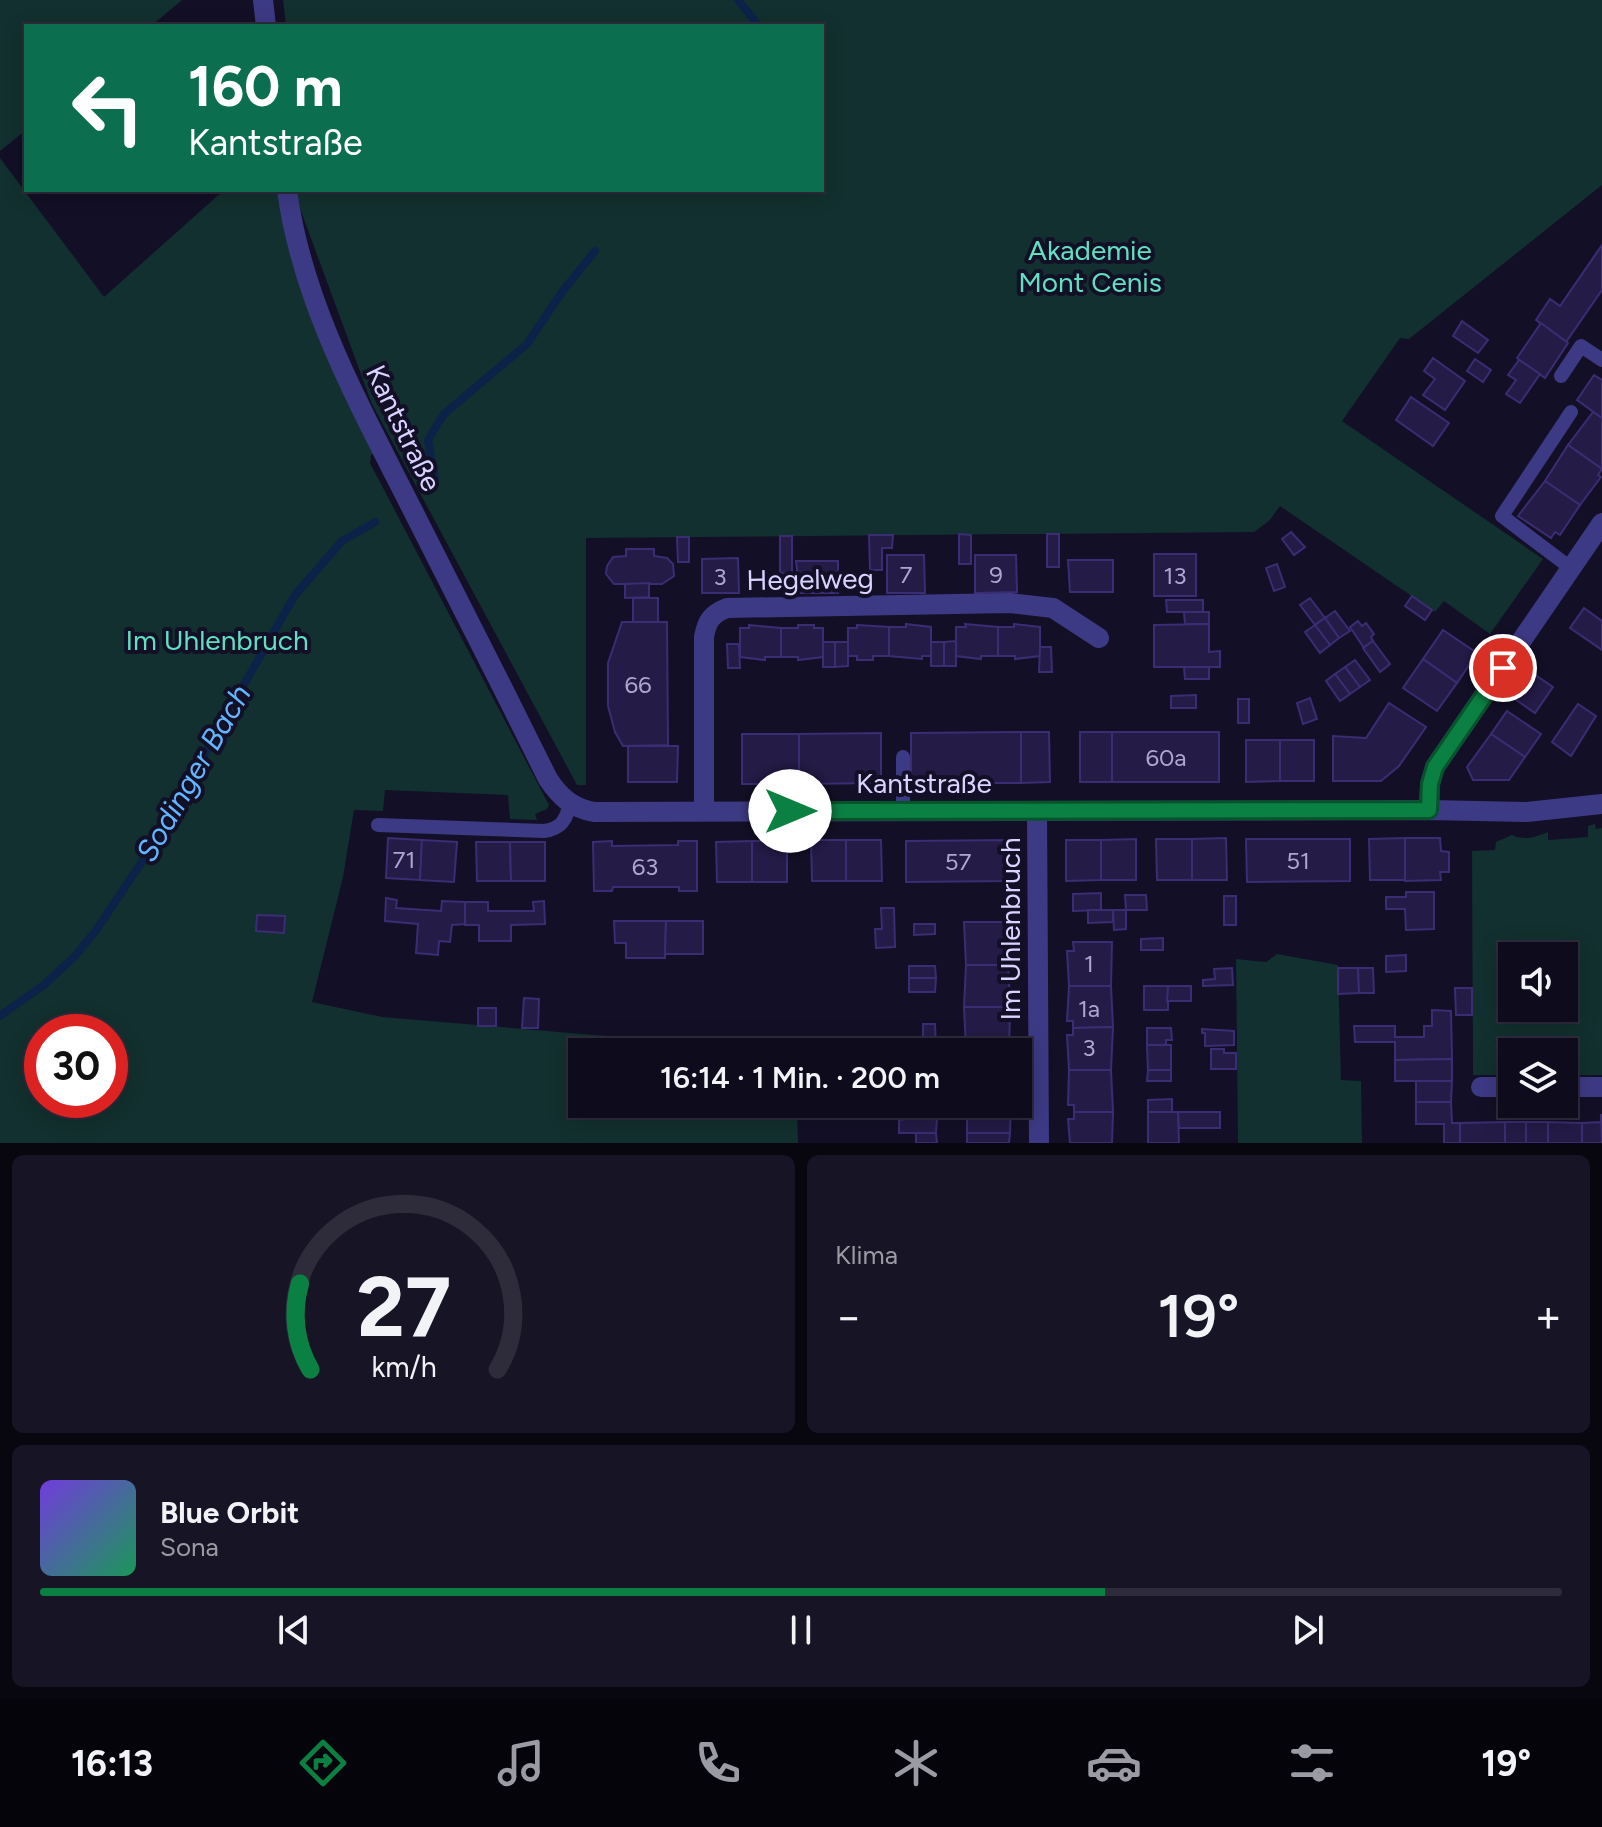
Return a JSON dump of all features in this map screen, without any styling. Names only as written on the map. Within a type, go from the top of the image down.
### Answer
[{"type":"street","points":[[263,0],[266,24]]},
{"type":"street","name":"Kantstraße","points":[[287,192],[302,264],[324,328],[548,779],[570,804],[594,812],[1527,812],[1602,804]]},
{"type":"street","points":[[1429,810],[1430,784],[1435,767],[1602,523]]},
{"type":"street","name":"Hegelweg","points":[[704,811],[704,637],[706,623],[713,614],[727,608],[1010,603],[1053,608],[1099,638]]},
{"type":"street","name":"Im Uhlenbruch","points":[[1037,811],[1039,1143]]},
{"type":"street","points":[[1481,1087],[1498,1087]]},
{"type":"street","points":[[1578,1087],[1602,1087]]},
{"type":"lane","points":[[1561,376],[1581,346],[1602,360]]},
{"type":"lane","points":[[1571,412],[1502,516],[1572,569]]},
{"type":"lane","points":[[903,757],[903,811]]},
{"type":"lane","points":[[378,825],[551,830],[565,820],[570,804]]},
{"type":"green space","points":[[0,0],[182,0],[153,24],[24,24],[24,132],[0,151]]},
{"type":"green space","name":"Akademie Mont Cenis","points":[[283,0],[1602,0],[1602,185],[1409,339],[1400,338],[1342,421],[1543,559],[1490,634],[1444,601],[1435,612],[1280,506],[1269,521],[1254,532],[586,538],[586,785],[577,785],[372,404],[298,203],[297,192],[824,192],[824,24],[286,24]]},
{"type":"green space","name":"Im Uhlenbruch","points":[[0,158],[104,297],[222,192],[281,192],[375,453],[371,455],[370,463],[549,805],[535,814],[537,820],[510,819],[508,795],[385,790],[383,811],[354,810],[343,877],[312,1002],[382,1017],[631,1038],[568,1038],[568,1118],[797,1118],[798,1143],[0,1143]]},
{"type":"green space","points":[[1595,824],[1596,829],[1602,828],[1602,1075],[1578,1075],[1578,1038],[1498,1038],[1498,1075],[1473,1075],[1472,851],[1495,850],[1496,842],[1512,835],[1526,838],[1548,832],[1548,840],[1588,837],[1588,826]]},
{"type":"green space","points":[[1277,954],[1338,965],[1341,1080],[1361,1081],[1362,1143],[1238,1143],[1236,959],[1266,962]]},
{"type":"building","points":[[1602,245],[1602,290],[1566,342],[1536,320],[1550,299],[1560,306]]},
{"type":"building","points":[[1462,321],[1488,340],[1478,353],[1453,336]]},
{"type":"building","points":[[1541,323],[1568,343],[1545,378],[1517,358]]},
{"type":"building","points":[[1433,358],[1465,381],[1445,410],[1423,395],[1435,379],[1424,371]]},
{"type":"building","points":[[1475,359],[1491,370],[1483,382],[1467,371]]},
{"type":"building","points":[[1519,360],[1540,374],[1520,403],[1506,394],[1516,380],[1508,375]]},
{"type":"building","points":[[1594,375],[1602,380],[1602,418],[1577,400]]},
{"type":"building","points":[[1411,397],[1449,423],[1433,446],[1396,420]]},
{"type":"building","points":[[1593,412],[1602,418],[1602,469],[1568,445]]},
{"type":"building","points":[[1568,445],[1602,469],[1598,475],[1601,477],[1580,505],[1545,481]]},
{"type":"building","points":[[1545,481],[1580,505],[1560,535],[1555,532],[1551,538],[1518,516]]},
{"type":"building","points":[[1291,532],[1305,547],[1294,555],[1282,539]]},
{"type":"building","points":[[959,534],[971,535],[971,564],[959,564]]},
{"type":"building","points":[[1047,534],[1059,534],[1059,567],[1047,567]]},
{"type":"building","points":[[869,535],[893,535],[892,548],[882,548],[882,570],[870,570]]},
{"type":"building","points":[[780,536],[792,536],[792,573],[780,573]]},
{"type":"building","points":[[677,537],[689,537],[689,562],[678,562]]},
{"type":"building","points":[[626,549],[654,549],[654,556],[667,558],[673,564],[674,576],[662,584],[614,584],[606,574],[607,566],[613,557],[626,556]]},
{"type":"building","points":[[1154,554],[1196,554],[1196,596],[1154,596]]},
{"type":"building","points":[[887,555],[924,555],[925,593],[887,593]]},
{"type":"building","points":[[975,555],[1016,555],[1017,592],[975,593]]},
{"type":"building","points":[[738,558],[739,593],[702,593],[702,559]]},
{"type":"building","points":[[1068,560],[1113,560],[1113,592],[1070,592]]},
{"type":"building","points":[[796,561],[838,561],[838,593],[800,593]]},
{"type":"building","points":[[1277,564],[1285,587],[1274,591],[1266,568]]},
{"type":"building","points":[[649,583],[649,597],[625,598],[625,584]]},
{"type":"building","points":[[1412,596],[1432,610],[1425,620],[1405,606]]},
{"type":"building","points":[[633,598],[658,598],[658,622],[633,622]]},
{"type":"building","points":[[1310,598],[1325,618],[1315,625],[1300,605]]},
{"type":"building","points":[[1166,600],[1203,600],[1203,612],[1167,612]]},
{"type":"building","points":[[1584,608],[1602,621],[1602,650],[1570,628]]},
{"type":"building","points":[[1335,611],[1350,631],[1339,638],[1325,618]]},
{"type":"building","points":[[1184,612],[1209,612],[1209,624],[1185,624]]},
{"type":"building","points":[[1325,618],[1339,638],[1330,645],[1315,625]]},
{"type":"building","points":[[1358,621],[1362,626],[1366,623],[1374,634],[1371,637],[1373,641],[1364,648],[1350,627]]},
{"type":"building","points":[[622,622],[667,622],[668,745],[623,746],[615,732],[608,706],[608,663]]},
{"type":"building","points":[[906,624],[931,627],[931,656],[922,656],[922,659],[889,656],[889,627],[906,627]]},
{"type":"building","points":[[965,624],[998,627],[998,656],[981,656],[981,659],[956,656],[956,627],[966,627]]},
{"type":"building","points":[[1014,624],[1040,627],[1040,656],[1015,659],[1015,656],[998,656],[998,627],[1014,627]]},
{"type":"building","points":[[1209,624],[1209,652],[1220,651],[1220,667],[1154,667],[1154,625]]},
{"type":"building","points":[[749,625],[781,628],[781,657],[765,657],[765,660],[740,657],[740,628],[749,628]]},
{"type":"building","points":[[798,625],[823,628],[823,657],[798,660],[798,657],[781,657],[781,628],[798,628]]},
{"type":"building","points":[[857,625],[889,627],[889,656],[857,660],[857,656],[848,656],[848,628],[857,628]]},
{"type":"building","points":[[1315,625],[1330,645],[1320,653],[1305,632]]},
{"type":"building","points":[[1443,630],[1477,653],[1457,683],[1423,659]]},
{"type":"building","points":[[956,641],[956,666],[944,666],[944,642]]},
{"type":"building","points":[[1373,641],[1390,664],[1380,672],[1363,648]]},
{"type":"building","points":[[823,642],[835,642],[835,667],[823,667]]},
{"type":"building","points":[[835,642],[848,642],[848,666],[835,667]]},
{"type":"building","points":[[931,642],[944,642],[944,666],[931,666]]},
{"type":"building","points":[[727,644],[739,644],[740,668],[728,668]]},
{"type":"building","points":[[1040,647],[1051,647],[1052,672],[1039,672]]},
{"type":"building","points":[[1423,659],[1457,683],[1437,711],[1403,688]]},
{"type":"building","points":[[1355,660],[1370,680],[1360,687],[1345,667]]},
{"type":"building","points":[[1184,667],[1209,667],[1209,679],[1185,679]]},
{"type":"building","points":[[1345,667],[1360,687],[1350,694],[1335,674]]},
{"type":"building","points":[[1335,674],[1350,694],[1340,701],[1326,681]]},
{"type":"building","points":[[1534,674],[1553,687],[1535,713],[1516,700]]},
{"type":"building","points":[[1196,695],[1196,708],[1171,708],[1171,696]]},
{"type":"building","points":[[1310,698],[1317,719],[1303,724],[1297,703]]},
{"type":"building","points":[[1238,699],[1249,699],[1249,723],[1238,723]]},
{"type":"building","points":[[1389,703],[1426,727],[1399,766],[1381,781],[1333,781],[1333,736],[1366,738]]},
{"type":"building","points":[[1578,704],[1596,716],[1571,756],[1552,742]]},
{"type":"building","points":[[1507,711],[1541,734],[1525,757],[1491,734]]},
{"type":"building","points":[[1021,732],[1021,783],[911,783],[911,733]]},
{"type":"building","points":[[1021,732],[1049,732],[1050,782],[1021,783]]},
{"type":"building","points":[[1080,732],[1112,732],[1112,782],[1080,782]]},
{"type":"building","points":[[1112,732],[1219,732],[1219,782],[1112,782]]},
{"type":"building","points":[[881,733],[881,783],[799,784],[799,734]]},
{"type":"building","points":[[742,734],[799,734],[799,784],[742,784]]},
{"type":"building","points":[[1491,734],[1525,757],[1509,780],[1473,780],[1467,767]]},
{"type":"building","points":[[1246,740],[1280,740],[1280,781],[1246,782]]},
{"type":"building","points":[[1280,740],[1314,740],[1314,781],[1280,781]]},
{"type":"building","points":[[628,746],[678,746],[677,782],[628,782]]},
{"type":"building","points":[[388,838],[422,840],[420,880],[386,878]]},
{"type":"building","points":[[1226,838],[1227,880],[1192,880],[1192,839]]},
{"type":"building","points":[[1405,838],[1440,838],[1441,851],[1449,852],[1449,872],[1440,872],[1441,880],[1405,881]]},
{"type":"building","points":[[1405,838],[1405,880],[1370,880],[1369,839]]},
{"type":"building","points":[[1136,839],[1136,880],[1101,880],[1101,840]]},
{"type":"building","points":[[1156,839],[1192,839],[1192,880],[1157,880]]},
{"type":"building","points":[[1246,839],[1350,839],[1350,881],[1247,882]]},
{"type":"building","points":[[422,840],[457,842],[454,882],[420,880]]},
{"type":"building","points":[[811,840],[846,840],[846,881],[812,881]]},
{"type":"building","points":[[846,840],[881,840],[882,881],[846,881]]},
{"type":"building","points":[[1009,840],[1009,881],[906,882],[906,841]]},
{"type":"building","points":[[1066,840],[1101,840],[1101,880],[1066,881]]},
{"type":"building","points":[[612,841],[612,846],[678,845],[678,841],[697,841],[697,891],[679,891],[679,887],[613,887],[612,891],[594,891],[593,842]]},
{"type":"building","points":[[752,841],[787,841],[787,882],[752,882]]},
{"type":"building","points":[[752,841],[752,882],[717,882],[716,842]]},
{"type":"building","points":[[476,842],[510,842],[511,881],[477,881]]},
{"type":"building","points":[[510,842],[545,842],[545,881],[511,881]]},
{"type":"building","points":[[1406,892],[1434,892],[1434,929],[1406,930],[1405,909],[1386,909],[1386,897],[1406,897]]},
{"type":"building","points":[[1101,893],[1101,910],[1073,911],[1073,894]]},
{"type":"building","points":[[1125,895],[1146,895],[1147,910],[1126,910]]},
{"type":"building","points":[[1224,896],[1236,896],[1236,925],[1224,925]]},
{"type":"building","points":[[386,898],[397,900],[396,908],[441,911],[442,901],[465,902],[465,924],[452,925],[450,942],[439,941],[438,955],[416,953],[418,924],[385,921]]},
{"type":"building","points":[[544,901],[545,924],[511,925],[511,941],[479,941],[479,925],[465,925],[465,902],[488,902],[488,911],[534,911],[533,902]]},
{"type":"building","points":[[881,908],[894,908],[895,947],[876,948],[875,929],[882,929]]},
{"type":"building","points":[[1088,910],[1113,910],[1113,922],[1088,923]]},
{"type":"building","points":[[1113,910],[1126,910],[1126,929],[1114,930]]},
{"type":"building","points":[[257,915],[285,916],[284,933],[256,931]]},
{"type":"building","points":[[614,921],[666,921],[665,958],[626,958],[626,943],[615,943]]},
{"type":"building","points":[[666,921],[703,921],[703,954],[665,954]]},
{"type":"building","points":[[964,922],[1005,922],[1005,930],[1010,930],[1008,965],[966,965]]},
{"type":"building","points":[[914,924],[935,924],[935,934],[914,935]]},
{"type":"building","points":[[1163,938],[1163,950],[1141,950],[1141,939]]},
{"type":"building","points":[[1073,942],[1112,942],[1111,986],[1069,986],[1067,951],[1074,951]]},
{"type":"building","points":[[1406,955],[1406,971],[1386,972],[1386,956]]},
{"type":"building","points":[[966,965],[1008,965],[1010,1000],[1005,1001],[1006,1007],[964,1007]]},
{"type":"building","points":[[909,966],[935,966],[936,978],[909,978]]},
{"type":"building","points":[[1232,968],[1233,985],[1203,986],[1203,980],[1215,979],[1214,969]]},
{"type":"building","points":[[1338,968],[1358,968],[1359,993],[1338,994]]},
{"type":"building","points":[[1358,968],[1373,968],[1374,993],[1359,993]]},
{"type":"building","points":[[909,978],[936,978],[935,992],[909,992]]},
{"type":"building","points":[[1069,986],[1111,986],[1113,1027],[1073,1028],[1073,1021],[1067,1021]]},
{"type":"building","points":[[1144,986],[1168,986],[1168,1010],[1144,1010]]},
{"type":"building","points":[[1168,986],[1191,986],[1191,1001],[1167,1001]]},
{"type":"building","points":[[1455,988],[1472,988],[1472,1015],[1456,1015]]},
{"type":"building","points":[[524,998],[539,999],[538,1028],[522,1028]]},
{"type":"building","points":[[964,1007],[1006,1007],[1006,1014],[1010,1014],[1009,1038],[965,1038]]},
{"type":"building","points":[[478,1008],[496,1008],[496,1026],[478,1026]]},
{"type":"building","points":[[1432,1010],[1451,1011],[1452,1059],[1395,1060],[1395,1042],[1355,1042],[1354,1026],[1395,1026],[1395,1037],[1424,1037],[1424,1026],[1432,1026]]},
{"type":"building","points":[[923,1024],[935,1024],[936,1038],[923,1038]]},
{"type":"building","points":[[1113,1027],[1111,1070],[1069,1070],[1067,1035],[1073,1035],[1073,1028]]},
{"type":"building","points":[[1147,1028],[1171,1028],[1172,1040],[1166,1040],[1166,1045],[1147,1045]]},
{"type":"building","points":[[1202,1029],[1234,1031],[1234,1045],[1205,1046]]},
{"type":"building","points":[[1147,1045],[1171,1045],[1171,1070],[1148,1070]]},
{"type":"building","points":[[1211,1049],[1236,1053],[1236,1069],[1211,1069]]},
{"type":"building","points":[[1452,1059],[1452,1081],[1395,1081],[1395,1060]]},
{"type":"building","points":[[1069,1070],[1111,1070],[1113,1112],[1074,1112],[1074,1105],[1068,1105]]},
{"type":"building","points":[[1148,1070],[1171,1070],[1171,1081],[1147,1081]]},
{"type":"building","points":[[1416,1081],[1452,1081],[1451,1102],[1416,1102]]},
{"type":"building","points":[[1172,1099],[1172,1112],[1148,1112],[1148,1100]]},
{"type":"building","points":[[1416,1102],[1451,1102],[1452,1123],[1460,1123],[1460,1143],[1444,1143],[1444,1124],[1416,1124]]},
{"type":"building","points":[[1074,1112],[1113,1112],[1112,1143],[1070,1143],[1068,1119],[1074,1119]]},
{"type":"building","points":[[1148,1112],[1178,1112],[1179,1143],[1148,1143]]},
{"type":"building","points":[[1178,1112],[1220,1112],[1220,1128],[1179,1128]]},
{"type":"building","points":[[1601,1114],[1602,1143],[1582,1143],[1582,1123],[1601,1122]]},
{"type":"building","points":[[937,1118],[936,1133],[899,1133],[899,1120]]},
{"type":"building","points":[[967,1118],[1011,1118],[1010,1133],[967,1133]]},
{"type":"building","points":[[1505,1122],[1526,1122],[1526,1143],[1505,1143]]},
{"type":"building","points":[[1505,1122],[1505,1143],[1460,1143],[1460,1123]]},
{"type":"building","points":[[1526,1122],[1548,1122],[1548,1143],[1526,1143]]},
{"type":"building","points":[[1548,1122],[1582,1123],[1582,1143],[1548,1143]]},
{"type":"building","points":[[916,1133],[936,1133],[937,1143],[916,1143]]},
{"type":"building","points":[[967,1133],[1010,1133],[1009,1143],[967,1143]]},
{"type":"waterway","points":[[738,0],[757,24]]},
{"type":"waterway","points":[[427,482],[435,478],[428,440],[444,414],[527,344],[562,292],[595,251]]},
{"type":"waterway","name":"Sodinger Bach","points":[[0,1016],[45,984],[75,956],[97,929],[151,848],[295,595],[342,541],[375,522]]},
{"type":"route","points":[[790,811],[1429,810],[1430,784],[1435,767],[1503,668]]}]
